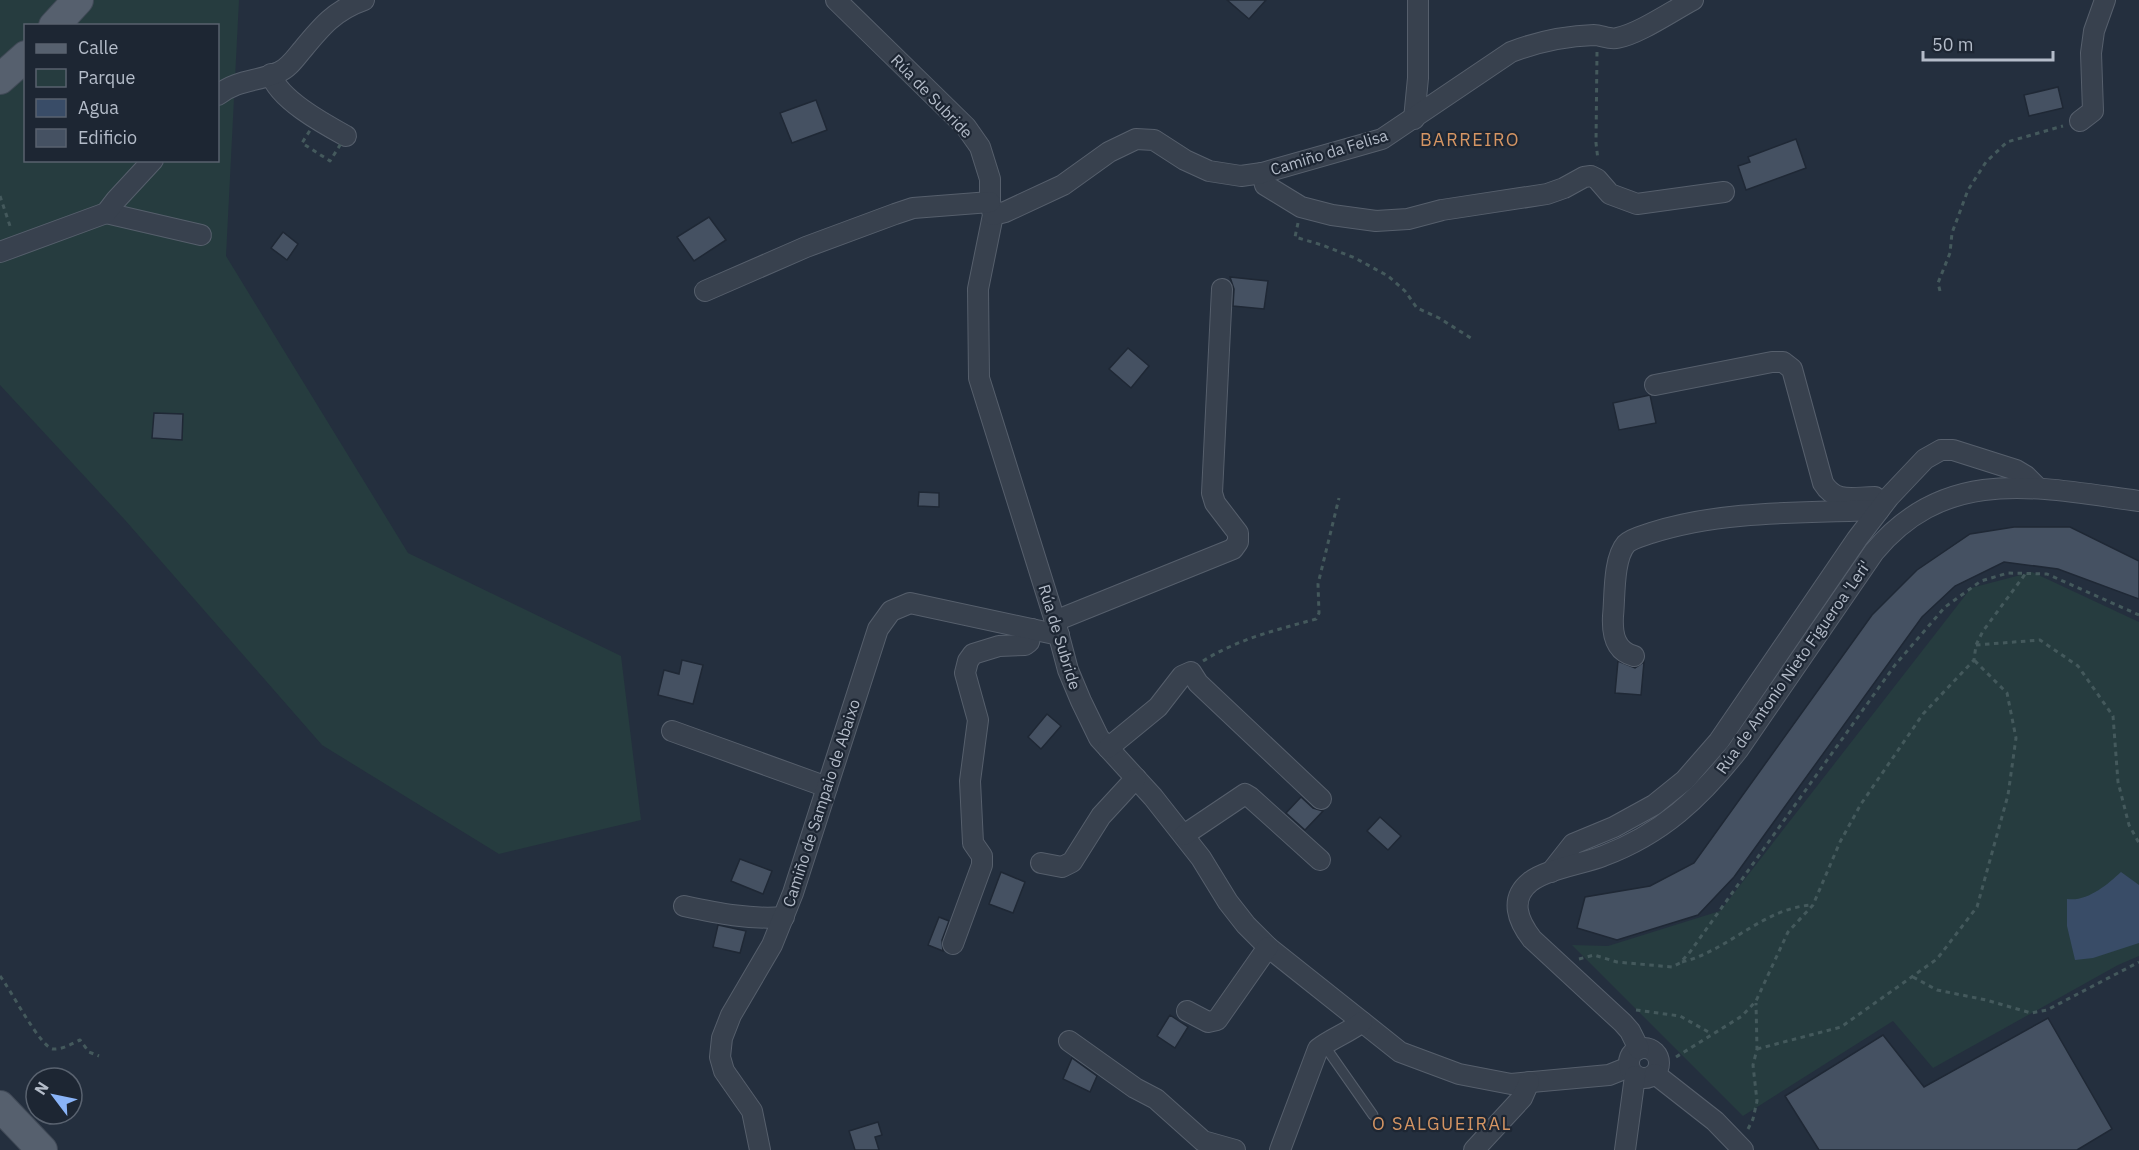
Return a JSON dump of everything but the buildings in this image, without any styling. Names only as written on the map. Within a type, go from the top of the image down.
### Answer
[{"type":"main road","points":[[56,24],[78,0]]},
{"type":"main road","points":[[0,79],[24,58]]},
{"type":"main road","points":[[0,1106],[42,1150]]},
{"type":"street","points":[[219,94],[239,82],[280,72],[292,63],[335,13],[364,0]]},
{"type":"street","name":"Rúa de Subride","points":[[837,0],[966,127],[980,147],[990,179],[992,208],[978,289],[979,378],[1068,670],[1099,738],[1184,835],[1240,917],[1268,947],[1400,1052],[1459,1074],[1511,1084],[1640,1072]]},
{"type":"street","points":[[1414,119],[1418,78],[1418,0]]},
{"type":"street","name":"Camiño da Felisa","points":[[705,291],[806,247],[914,208],[992,208],[1005,212],[1063,186],[1104,155],[1136,139],[1155,140],[1185,160],[1209,171],[1241,176],[1262,173],[1382,139],[1511,52],[1528,45],[1570,36],[1597,35],[1615,39],[1642,28],[1693,0]]},
{"type":"street","points":[[2080,121],[2093,111],[2091,53],[2094,31],[2105,0]]},
{"type":"street","points":[[271,74],[278,87],[308,114],[346,136]]},
{"type":"street","points":[[4,250],[106,213],[151,162]]},
{"type":"street","points":[[1262,173],[1265,185],[1301,207],[1332,215],[1376,221],[1408,219],[1442,210],[1546,194],[1591,176],[1597,179],[1610,194],[1637,204],[1724,192]]},
{"type":"street","points":[[106,213],[201,235]]},
{"type":"street","points":[[1057,628],[1233,549],[1238,542],[1239,533],[1215,503],[1212,493],[1222,289]]},
{"type":"street","points":[[1655,385],[1772,362],[1783,362],[1792,369],[1823,483],[1830,494],[1839,498],[1884,503]]},
{"type":"street","points":[[1551,872],[1573,844],[1614,827],[1654,805],[1685,780],[1719,741],[1857,539],[1884,503],[1925,459],[1941,450],[1953,450],[2016,470],[2038,488]]},
{"type":"street","name":"Rúa de Antonio Nieto Figueroa 'Leri'","points":[[1639,1049],[1623,1023],[1532,939],[1522,927],[1517,913],[1519,897],[1530,882],[1551,872],[1603,857],[1643,838],[1666,824],[1694,800],[1738,750],[1863,567],[1884,540],[1898,527],[1930,505],[1950,496],[1998,488],[2038,488],[2139,501]]},
{"type":"street","points":[[1634,656],[1623,653],[1618,647],[1613,624],[1618,563],[1621,552],[1631,540],[1665,529],[1711,520],[1884,503]]},
{"type":"street","name":"Camiño de Sampaio de Abaixo","points":[[760,1150],[752,1111],[724,1071],[720,1057],[722,1038],[731,1015],[772,945],[793,893],[878,629],[891,611],[910,603],[1032,629],[1057,628]]},
{"type":"street","points":[[953,944],[982,865],[982,856],[973,843],[970,781],[978,720],[965,674],[968,661],[973,654],[991,649],[1025,645],[1029,642],[1032,629]]},
{"type":"street","points":[[1108,748],[1158,707],[1182,676],[1191,672],[1198,683],[1321,799]]},
{"type":"street","points":[[672,731],[827,787]]},
{"type":"street","points":[[1041,863],[1062,867],[1072,862],[1101,816],[1136,778]]},
{"type":"street","points":[[1184,835],[1245,794],[1320,860]]},
{"type":"street","points":[[684,906],[720,914],[766,918],[784,916]]},
{"type":"street","points":[[1187,1011],[1208,1022],[1216,1020],[1268,947]]},
{"type":"street","points":[[1281,1150],[1318,1049],[1350,1032],[1362,1022]]},
{"type":"street","points":[[1069,1041],[1135,1088],[1156,1099],[1203,1141],[1235,1150]]},
{"type":"street","points":[[1640,1072],[1658,1067],[1658,1059],[1654,1052],[1647,1048],[1632,1053],[1629,1060],[1640,1072],[1715,1121],[1743,1150]]},
{"type":"street","points":[[1625,1150],[1640,1072]]},
{"type":"street","points":[[1474,1150],[1522,1098],[1529,1082]]},
{"type":"lane","points":[[1324,1045],[1373,1115]]},
{"type":"path","points":[[1597,35],[1596,143],[1599,165],[1597,179]]},
{"type":"path","points":[[1940,291],[1938,283],[1950,253],[1952,233],[1968,190],[1986,162],[2007,142],[2080,121]]},
{"type":"path","points":[[0,196],[11,229],[4,250]]},
{"type":"path","points":[[1301,207],[1295,237],[1322,244],[1388,276],[1405,291],[1417,308],[1439,318],[1474,340]]},
{"type":"path","points":[[1191,672],[1196,664],[1247,638],[1316,619],[1319,613],[1318,584],[1339,498]]},
{"type":"path","points":[[1680,963],[1895,665],[1945,607],[1982,581],[2008,573],[2026,573],[2047,574],[2139,615]]},
{"type":"path","points":[[1676,1057],[1742,1016],[1756,1001],[1788,932],[1813,905],[1840,842],[1867,795],[1923,714],[1974,660],[1976,645],[1983,631],[2026,573]]},
{"type":"path","points":[[1976,645],[2040,640],[2078,666],[2113,716],[2118,782],[2129,825],[2139,843]]},
{"type":"path","points":[[1757,1049],[1842,1027],[1936,959],[1977,907],[2008,795],[2016,738],[2007,693],[1974,660]]},
{"type":"path","points":[[1577,960],[1594,955],[1617,962],[1672,967],[1699,958],[1782,911],[1798,906],[1813,905]]},
{"type":"path","points":[[1912,977],[1937,990],[1986,1000],[2031,1013],[2048,1010],[2139,962]]},
{"type":"path","points":[[0,976],[44,1044],[53,1049],[80,1040],[89,1052],[99,1056]]},
{"type":"path","points":[[1747,1130],[1753,1119],[1756,1101],[1753,1065],[1757,1049],[1756,1001]]},
{"type":"path","points":[[1632,1014],[1636,1009],[1680,1016],[1712,1034]]},
{"type":"green space","points":[[0,0],[239,0],[226,256],[408,553],[621,656],[641,820],[499,854],[322,745],[125,520],[0,385]]},
{"type":"green space","points":[[2032,572],[2139,622],[2139,956],[2118,965],[1933,1068],[1893,1021],[1743,1116],[1572,945],[1608,946],[1720,911],[1971,588]]},
{"type":"water","points":[[2121,872],[2139,885],[2139,943],[2093,958],[2075,960],[2067,926],[2067,899],[2089,895]]},
{"type":"district","name":"BARREIRO","points":[[1470,140]]},
{"type":"district","name":"O SALGUEIRAL","points":[[1442,1124]]}]
